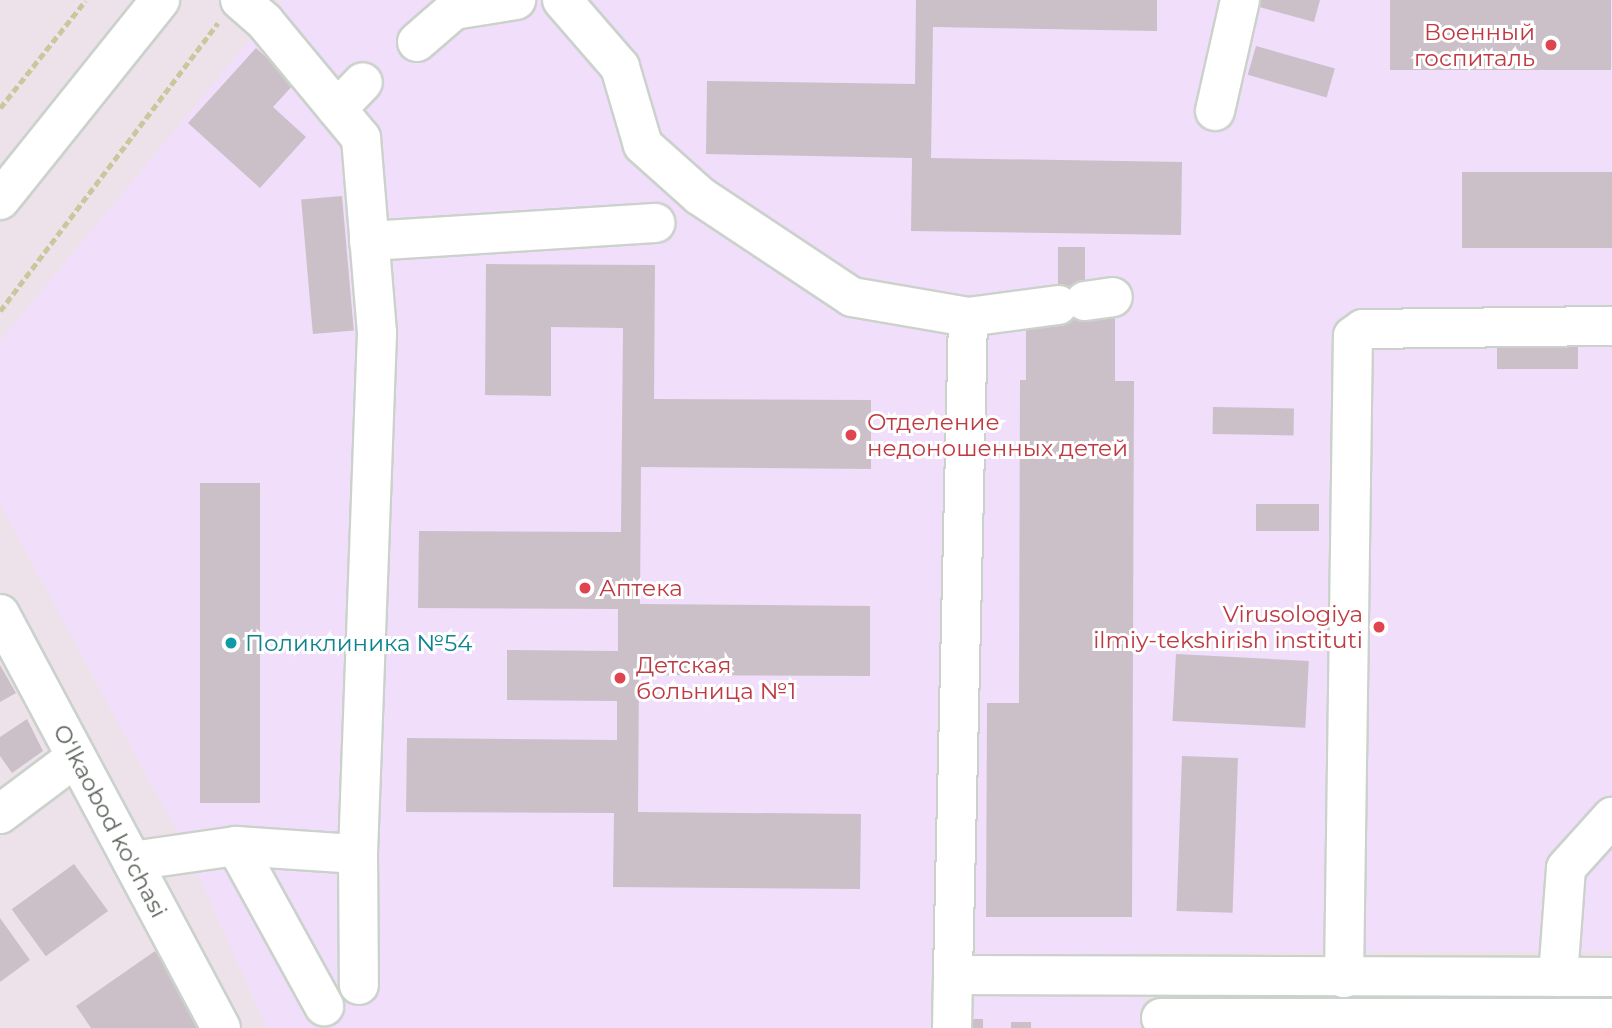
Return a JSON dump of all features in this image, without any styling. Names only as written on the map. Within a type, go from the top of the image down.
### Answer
[{"type":"street","points":[[0,200],[160,0]]},
{"type":"street","points":[[417,42],[454,10],[516,0]]},
{"type":"street","points":[[562,0],[620,67],[643,145],[700,196],[852,296],[968,317],[1086,301]]},
{"type":"street","points":[[1215,111],[1240,0]]},
{"type":"street","points":[[234,6],[265,23],[361,138],[377,333],[358,854],[359,985]]},
{"type":"street","points":[[337,109],[363,82]]},
{"type":"street","points":[[369,241],[655,223]]},
{"type":"street","points":[[952,1028],[968,317]]},
{"type":"street","points":[[1343,978],[1353,336],[1363,329],[1612,326]]},
{"type":"street","name":"Oʻlkaobod ko'chasi","points":[[0,614],[220,1028]]},
{"type":"street","points":[[0,814],[76,757]]},
{"type":"street","points":[[1558,977],[1566,868],[1612,817]]},
{"type":"street","points":[[132,861],[236,846],[358,854]]},
{"type":"street","points":[[236,846],[324,1006]]},
{"type":"street","points":[[953,975],[1612,977]]},
{"type":"street","points":[[1161,1017],[1612,1018]]},
{"type":"path","points":[[0,108],[85,1]]},
{"type":"path","points":[[0,311],[234,6]]},
{"type":"shaded area","name":"Детская больница №1","points":[[283,0],[1612,0],[1612,951],[1143,953],[1144,1028],[267,1028],[188,852],[0,504],[0,341]]},
{"type":"building","points":[[916,0],[1157,0],[1157,31],[933,27],[931,158],[1182,162],[1181,235],[911,231],[912,158],[706,154],[707,81],[915,84]]},
{"type":"building","points":[[1254,0],[1320,0],[1314,22],[1252,5]]},
{"type":"building","points":[[1390,0],[1611,0],[1611,70],[1390,70]]},
{"type":"building","points":[[1256,46],[1335,69],[1327,97],[1248,75]]},
{"type":"building","points":[[256,48],[295,83],[273,107],[306,137],[260,188],[188,123]]},
{"type":"building","points":[[1462,172],[1612,172],[1612,248],[1462,248]]},
{"type":"building","points":[[342,196],[354,330],[313,334],[301,200]]},
{"type":"building","points":[[1058,247],[1085,247],[1085,315],[1115,315],[1115,381],[1134,381],[1132,917],[986,917],[987,703],[1019,703],[1020,380],[1026,380],[1026,315],[1058,315]]},
{"type":"building","points":[[486,264],[655,265],[654,399],[871,400],[871,469],[641,467],[640,604],[870,606],[870,676],[639,675],[638,812],[861,814],[860,889],[613,887],[614,813],[406,812],[407,738],[617,740],[617,701],[507,700],[507,650],[618,651],[618,609],[418,608],[419,531],[621,532],[623,328],[551,327],[551,396],[485,395]]},
{"type":"building","points":[[1497,337],[1578,337],[1578,369],[1497,369]]},
{"type":"building","points":[[1213,407],[1294,408],[1294,435],[1213,434]]},
{"type":"building","name":"Поликлиника №54","points":[[200,483],[260,483],[260,803],[200,803]]},
{"type":"building","points":[[1256,504],[1319,504],[1319,531],[1256,531]]},
{"type":"building","points":[[1176,654],[1309,661],[1305,728],[1172,721]]},
{"type":"building","points":[[0,665],[16,693],[0,702]]},
{"type":"building","points":[[27,719],[43,751],[12,773],[0,756],[0,737]]},
{"type":"building","points":[[1182,756],[1238,758],[1233,913],[1177,911]]},
{"type":"building","points":[[74,864],[108,911],[46,956],[12,909]]},
{"type":"building","points":[[0,918],[30,960],[0,982]]},
{"type":"building","points":[[155,951],[210,1028],[91,1028],[76,1006]]},
{"type":"building","points":[[968,1019],[983,1019],[983,1028],[968,1028]]},
{"type":"building","points":[[1011,1022],[1031,1022],[1031,1028],[1011,1028]]},
{"type":"place","name":"Военный госпиталь","points":[[1551,45]]},
{"type":"place","name":"Отделение недоношенных детей","points":[[851,435]]},
{"type":"place","name":"Аптека","points":[[585,588]]},
{"type":"place","name":"Virusologiya ilmiy-tekshirish instituti","points":[[1379,627]]},
{"type":"place","name":"Поликлиника №54","points":[[231,643]]},
{"type":"place","name":"Детская больница №1","points":[[620,678]]}]
